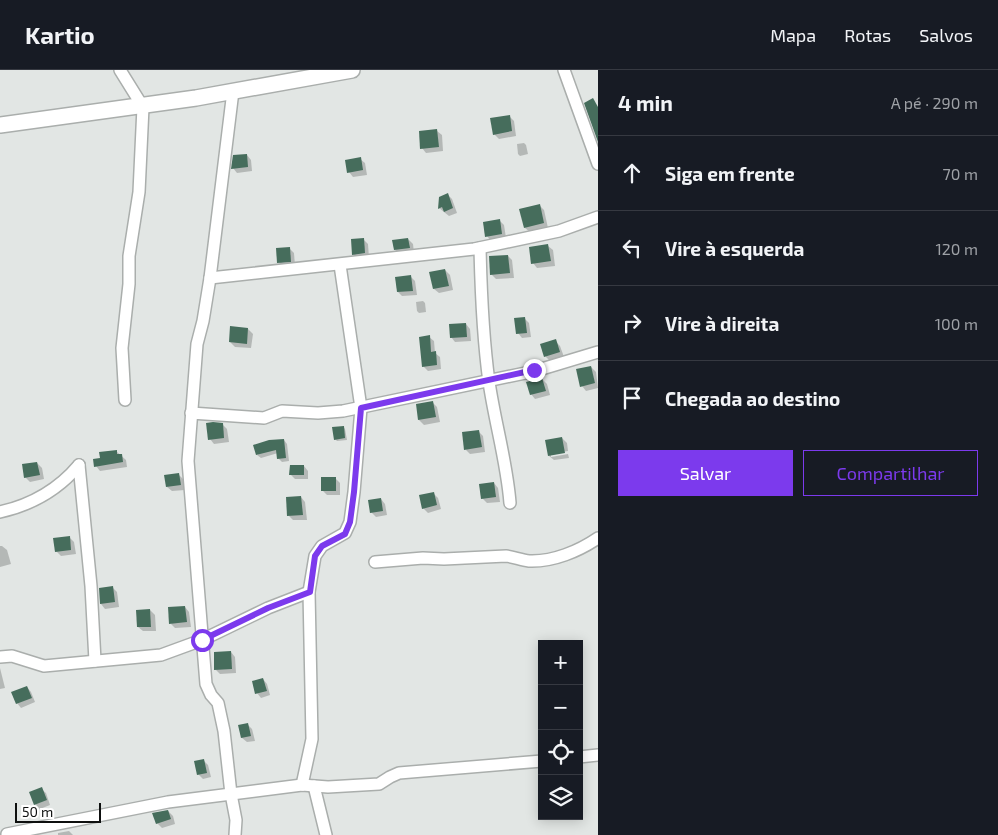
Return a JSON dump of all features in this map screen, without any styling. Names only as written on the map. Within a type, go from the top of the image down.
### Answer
[{"type":"main road","points":[[0,125],[143,106],[352,70]]},
{"type":"street","points":[[120,70],[143,106],[139,192],[129,256],[122,348],[125,400]]},
{"type":"street","points":[[564,70],[598,164]]},
{"type":"street","points":[[233,91],[210,278],[197,344],[188,461],[206,684],[211,695],[218,703],[224,731],[236,820],[235,835]]},
{"type":"street","points":[[210,278],[480,248],[559,231],[598,217]]},
{"type":"street","points":[[480,248],[481,302],[489,380],[508,478],[510,503]]},
{"type":"street","points":[[326,835],[308,785],[312,739],[310,592],[315,556],[322,546],[345,534],[350,522],[361,408],[340,265]]},
{"type":"street","points":[[191,413],[264,418],[282,411],[318,413],[361,408],[534,370],[598,352]]},
{"type":"street","points":[[0,512],[30,502],[52,490],[67,480],[79,465],[96,661]]},
{"type":"street","points":[[375,562],[423,558],[444,559],[506,556],[527,561],[542,560],[581,549],[598,538]]},
{"type":"street","points":[[0,657],[12,656],[44,666],[161,655],[202,640],[268,608],[310,592]]},
{"type":"street","points":[[583,757],[598,755]]},
{"type":"street","points":[[7,834],[168,802],[308,785],[379,784],[399,774],[538,760]]},
{"type":"building","points":[[593,98],[598,107],[598,142],[584,103]]},
{"type":"building","points":[[510,115],[512,131],[493,135],[490,118]]},
{"type":"building","points":[[437,129],[439,147],[420,149],[419,131]]},
{"type":"building","points":[[247,154],[248,167],[231,169],[233,155]]},
{"type":"building","points":[[361,157],[363,170],[347,173],[345,160]]},
{"type":"building","points":[[448,193],[453,208],[444,212],[442,207],[438,209],[439,197]]},
{"type":"building","points":[[540,204],[544,223],[524,228],[519,209]]},
{"type":"building","points":[[500,219],[502,234],[485,237],[483,222]]},
{"type":"building","points":[[364,238],[365,253],[352,255],[351,239]]},
{"type":"building","points":[[408,238],[410,248],[394,250],[392,240]]},
{"type":"building","points":[[548,244],[551,261],[531,264],[529,247]]},
{"type":"building","points":[[290,247],[291,262],[277,263],[276,248]]},
{"type":"building","points":[[508,255],[510,273],[490,275],[489,256]]},
{"type":"building","points":[[445,269],[449,286],[433,289],[429,272]]},
{"type":"building","points":[[411,275],[413,291],[397,292],[395,277]]},
{"type":"building","points":[[525,317],[527,333],[516,334],[514,318]]},
{"type":"building","points":[[466,323],[467,337],[450,338],[449,324]]},
{"type":"building","points":[[230,326],[248,328],[247,344],[229,342]]},
{"type":"building","points":[[430,335],[431,352],[436,351],[437,365],[422,367],[419,337]]},
{"type":"building","points":[[556,339],[560,352],[544,357],[540,344]]},
{"type":"building","points":[[591,366],[595,383],[580,387],[576,369]]},
{"type":"building","points":[[542,378],[546,391],[530,395],[526,382]]},
{"type":"building","points":[[433,401],[436,417],[418,420],[416,404]]},
{"type":"building","points":[[206,423],[223,423],[224,438],[208,440]]},
{"type":"building","points":[[344,426],[345,438],[334,440],[332,427]]},
{"type":"building","points":[[479,430],[482,447],[464,450],[462,432]]},
{"type":"building","points":[[562,437],[565,453],[548,456],[545,440]]},
{"type":"building","points":[[284,439],[286,458],[277,459],[276,450],[256,455],[253,445],[269,440]]},
{"type":"building","points":[[117,450],[117,454],[122,454],[123,462],[94,467],[93,459],[100,458],[99,452]]},
{"type":"building","points":[[37,462],[40,475],[24,478],[22,464]]},
{"type":"building","points":[[290,465],[304,465],[304,475],[289,475]]},
{"type":"building","points":[[179,473],[181,485],[166,487],[164,475]]},
{"type":"building","points":[[321,477],[336,477],[336,491],[321,491]]},
{"type":"building","points":[[494,482],[496,497],[481,499],[479,484]]},
{"type":"building","points":[[434,492],[437,505],[422,509],[419,495]]},
{"type":"building","points":[[301,496],[303,515],[287,516],[286,497]]},
{"type":"building","points":[[381,498],[383,511],[370,513],[368,500]]},
{"type":"building","points":[[70,536],[71,550],[55,552],[53,538]]},
{"type":"building","points":[[113,586],[115,602],[100,604],[99,588]]},
{"type":"building","points":[[185,606],[187,622],[169,624],[168,607]]},
{"type":"building","points":[[150,609],[151,627],[137,627],[136,610]]},
{"type":"building","points":[[231,651],[232,669],[214,670],[214,652]]},
{"type":"building","points":[[263,678],[267,691],[255,694],[252,681]]},
{"type":"building","points":[[27,686],[32,698],[16,704],[11,692]]},
{"type":"building","points":[[248,723],[251,736],[241,738],[238,725]]},
{"type":"building","points":[[204,759],[207,773],[197,775],[194,761]]},
{"type":"building","points":[[42,787],[47,800],[34,805],[29,792]]},
{"type":"building","points":[[168,810],[171,819],[156,824],[152,813]]},
{"type":"route","points":[[202,640],[268,608],[310,592],[315,556],[322,546],[345,534],[350,522],[361,408],[534,370]]}]
